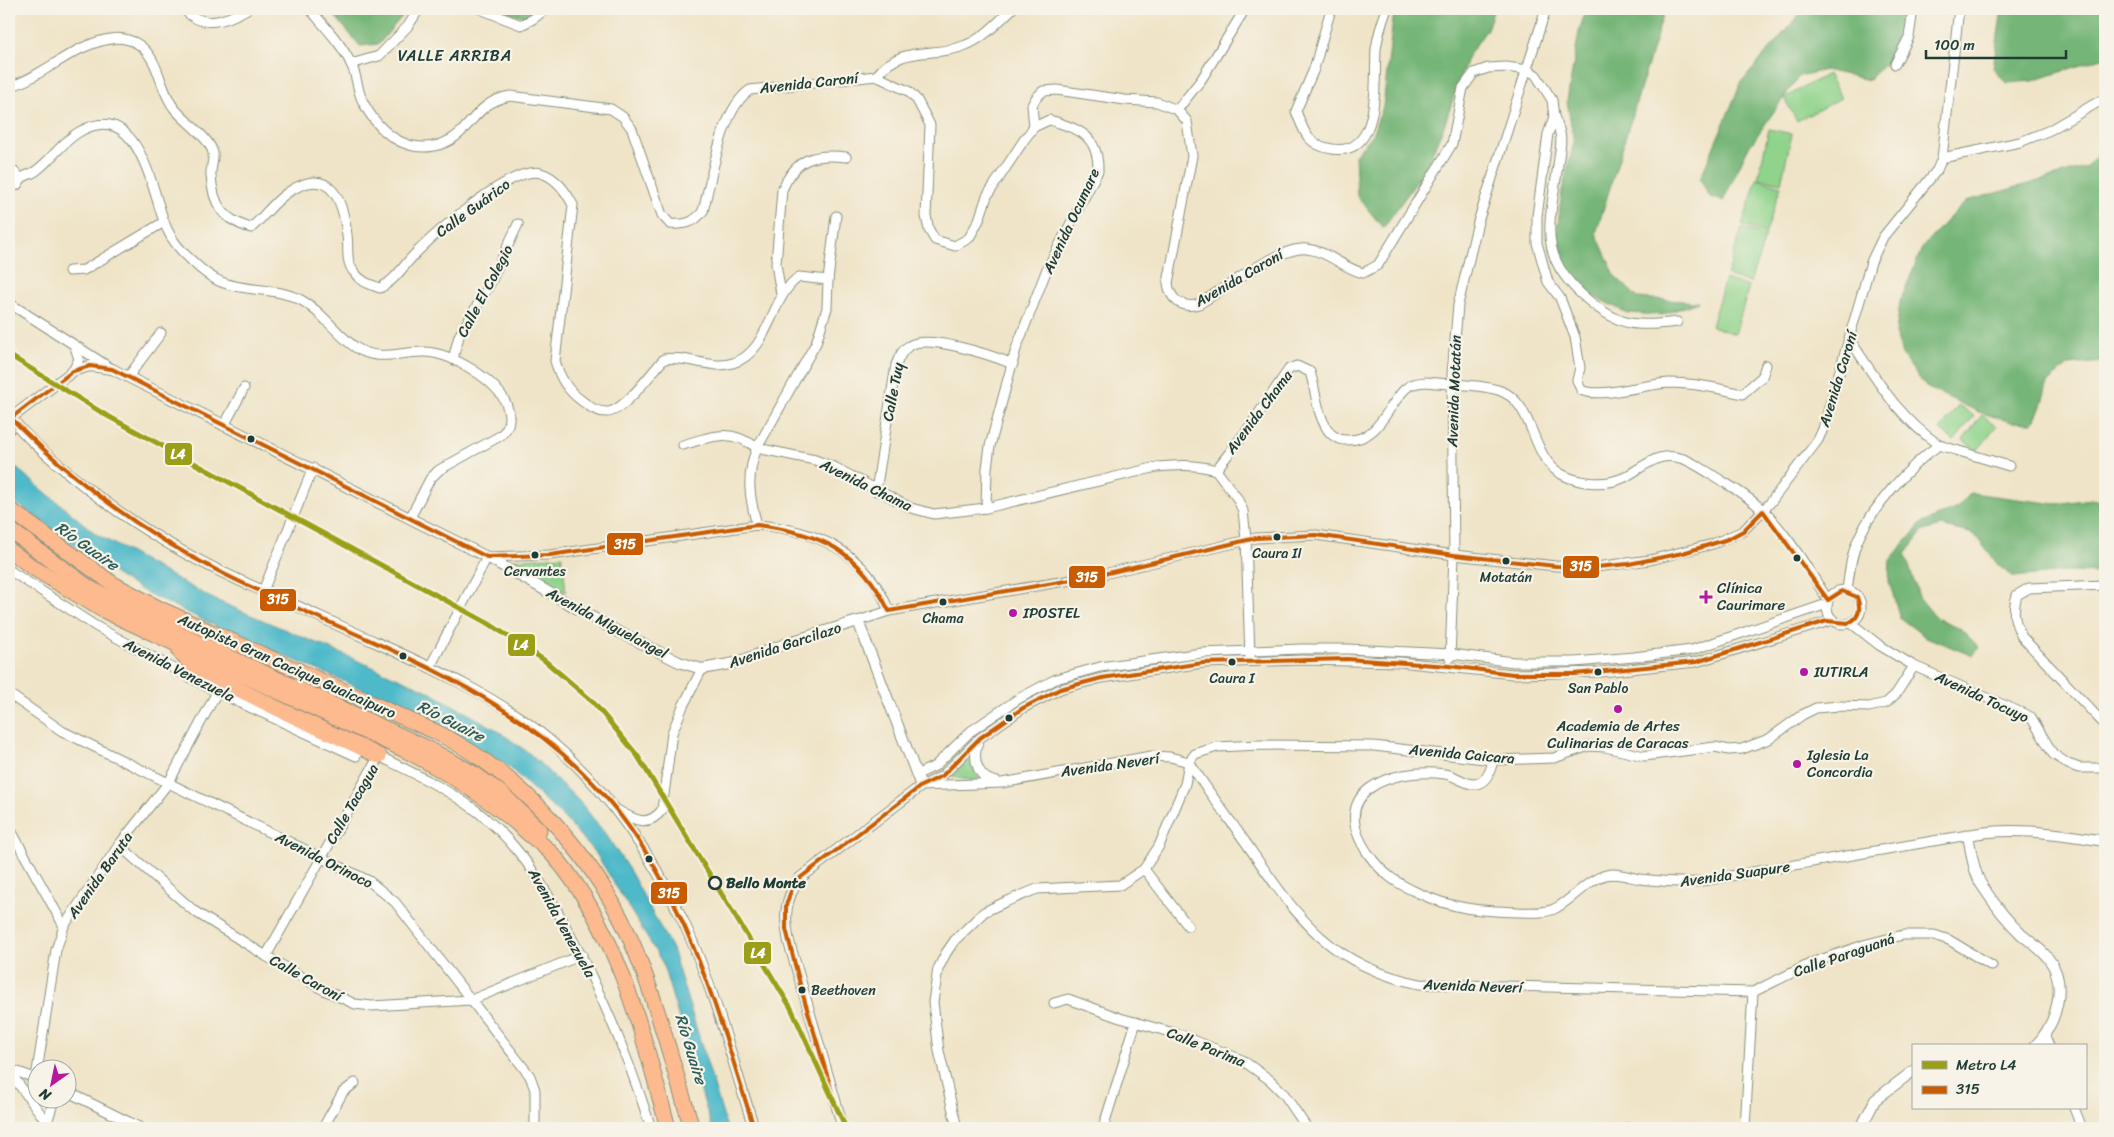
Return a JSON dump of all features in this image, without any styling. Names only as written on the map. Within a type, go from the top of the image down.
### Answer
[{"type":"highway","name":"Autopista Gran Cacique Guaicaipuro","points":[[9,509],[69,554],[120,588],[160,609],[436,732],[475,754],[507,779],[570,841],[596,878],[619,918],[639,959],[692,1128]]},
{"type":"highway","points":[[9,530],[89,588],[179,634],[427,748],[476,775],[502,794],[553,845],[567,861],[577,886]]},
{"type":"highway","name":"Autopista Gran Cacique Guaicaipuro","points":[[9,550],[32,567],[103,610],[407,751],[441,769],[499,807],[527,831],[554,855],[577,886],[600,927],[618,967],[648,1056],[668,1128]]},
{"type":"highway","points":[[175,645],[187,661],[209,674],[264,703],[379,756]]},
{"type":"street","points":[[184,9],[197,20],[210,23],[224,20],[247,9]]},
{"type":"street","name":"Avenida Caroní","points":[[310,9],[351,64],[362,100],[370,113],[386,133],[408,146],[427,147],[453,139],[481,109],[498,98],[510,96],[611,110],[623,117],[632,129],[662,215],[670,224],[684,225],[697,219],[703,211],[720,144],[731,110],[742,94],[750,90],[770,86],[876,76],[908,92],[917,100],[925,112],[930,125],[926,216],[929,230],[934,240],[946,245],[954,246],[969,238],[979,220],[987,196],[1034,127]]},
{"type":"street","points":[[351,64],[379,56],[408,26],[419,9]]},
{"type":"street","points":[[480,9],[521,25],[546,9]]},
{"type":"street","points":[[876,76],[886,64],[911,54],[966,46],[1012,9]]},
{"type":"street","points":[[1034,127],[1032,106],[1043,91],[1058,90],[1125,100],[1157,102],[1177,110],[1201,80],[1245,9]]},
{"type":"street","points":[[1330,9],[1314,69],[1296,110],[1304,133],[1318,147],[1335,150],[1349,148],[1368,133],[1375,100],[1376,47],[1387,9]]},
{"type":"street","name":"Avenida Motatán","points":[[1449,666],[1454,555],[1452,385],[1458,306],[1478,222],[1546,9]]},
{"type":"street","points":[[1895,64],[1909,37],[1913,9]]},
{"type":"street","points":[[1959,9],[1942,158],[2027,139],[2050,130],[2105,98]]},
{"type":"street","name":"Calle Guárico","points":[[9,87],[27,82],[78,50],[110,39],[124,39],[136,43],[148,55],[172,106],[208,144],[213,153],[210,175],[216,202],[226,217],[238,224],[251,228],[288,192],[312,181],[325,183],[339,198],[348,237],[347,256],[353,271],[363,282],[380,288],[392,282],[414,255],[446,224],[509,181],[527,173],[541,173],[557,182],[573,205],[555,361],[560,377],[572,394],[593,409],[606,413],[618,409],[664,359],[674,357],[720,365],[733,363],[743,358],[769,326],[781,294],[788,285],[799,277],[828,280]]},
{"type":"street","name":"Avenida Caroní","points":[[1177,110],[1187,121],[1192,156],[1168,282],[1169,293],[1178,304],[1190,307],[1199,304],[1254,269],[1289,250],[1306,249],[1322,252],[1350,270],[1363,273],[1378,265],[1452,144],[1463,88],[1474,73],[1488,68],[1506,67],[1528,70]]},
{"type":"street","points":[[1528,70],[1543,83],[1552,100],[1554,117],[1562,134],[1548,239],[1556,263],[1578,292],[1593,305],[1625,323],[1644,326],[1677,322]]},
{"type":"street","points":[[1554,117],[1548,134],[1537,216],[1537,243],[1548,282],[1564,306],[1575,337],[1580,368],[1577,380],[1581,390],[1589,394],[1597,394],[1637,386],[1669,383],[1709,386],[1742,394],[1762,377],[1766,365]]},
{"type":"street","name":"Avenida Ocumare","points":[[986,508],[987,468],[990,446],[1025,324],[1048,269],[1098,171],[1095,144],[1076,127],[1049,120],[1034,127]]},
{"type":"street","points":[[9,188],[17,185],[21,179],[37,171],[78,133],[97,125],[107,125],[123,132],[138,149],[153,184],[164,222],[181,250],[207,273],[222,283],[272,290],[300,300],[316,310],[358,349],[376,355],[423,351],[453,359],[474,371],[498,391],[507,407],[510,423],[500,436],[439,470],[430,479],[410,518]]},
{"type":"street","points":[[781,294],[776,264],[782,190],[786,181],[802,162],[815,156],[846,157]]},
{"type":"street","name":"Avenida Caroní","points":[[858,621],[889,611],[1095,576],[1246,539],[1316,535],[1454,555],[1556,566],[1596,567],[1629,564],[1683,553],[1728,538],[1743,531],[1763,510],[1801,465],[1818,440],[1850,340],[1871,262],[1883,237],[1937,170],[1942,158]]},
{"type":"street","points":[[9,170],[15,172],[21,179]]},
{"type":"street","points":[[757,525],[749,497],[748,483],[757,448],[816,343],[827,308],[828,280],[836,216]]},
{"type":"street","points":[[69,271],[84,270],[164,222]]},
{"type":"street","name":"Calle El Colegio","points":[[453,359],[460,336],[503,260],[518,224]]},
{"type":"street","points":[[9,303],[112,369]]},
{"type":"street","points":[[128,377],[161,333]]},
{"type":"street","name":"Calle Tuy","points":[[876,491],[896,365],[901,353],[910,344],[925,340],[994,356],[1013,364]]},
{"type":"street","points":[[1850,340],[1889,400],[1906,420],[1939,445],[2009,466]]},
{"type":"street","points":[[71,343],[79,355],[73,371]]},
{"type":"street","points":[[112,369],[90,366],[73,371],[9,419],[72,476],[128,519],[199,560],[430,667],[533,727],[571,760],[617,810],[658,874],[684,923],[717,1011],[754,1128]]},
{"type":"street","name":"Avenida Chama","points":[[683,445],[727,434],[744,438],[757,448],[815,460],[836,468],[911,508],[934,514],[986,508],[1156,467],[1183,464],[1216,470],[1248,429],[1289,369],[1297,366],[1310,372],[1326,428],[1333,436],[1343,440],[1367,437],[1380,424],[1406,388],[1415,383],[1426,382],[1499,390],[1520,406],[1547,459],[1562,474],[1595,483],[1611,482],[1623,478],[1658,458],[1673,456],[1686,459],[1736,490],[1763,510],[1828,602]]},
{"type":"street","name":"Avenida Miguelangel","points":[[112,369],[487,557],[613,629],[679,662],[702,669]]},
{"type":"street","points":[[224,426],[244,388]]},
{"type":"street","points":[[1847,590],[1850,566],[1857,541],[1871,518],[1887,495],[1926,454],[1939,445]]},
{"type":"street","points":[[263,591],[312,468]]},
{"type":"street","points":[[1216,470],[1237,498],[1242,511],[1246,539],[1250,662]]},
{"type":"street","points":[[430,667],[487,557],[550,555],[757,525],[801,531],[839,549],[868,574],[881,591],[889,611]]},
{"type":"street","name":"Avenida Venezuela","points":[[9,570],[97,627],[217,692],[356,756]]},
{"type":"street","points":[[2105,585],[2029,588],[2017,595],[2013,610],[2015,622],[2022,636],[2105,724]]},
{"type":"street","points":[[916,775],[935,766],[979,726],[1018,699],[1056,679],[1100,668],[1148,659],[1202,653],[1348,649],[1451,654],[1514,662],[1575,662],[1692,650],[1828,602],[1836,592],[1847,590],[1857,597],[1860,603],[1859,614],[1851,623],[1838,623],[1827,612],[1828,602]]},
{"type":"street","points":[[843,1128],[789,942],[785,918],[786,905],[791,891],[800,878],[921,786],[942,776],[980,738],[1023,708],[1060,688],[1102,678],[1203,663],[1347,659],[1449,666],[1513,674],[1575,674],[1696,662],[1833,620]]},
{"type":"street","points":[[858,621],[921,786]]},
{"type":"street","name":"Avenida Garcilazo","points":[[702,669],[735,664],[793,641],[858,621]]},
{"type":"street","name":"Avenida Tocuyo","points":[[1851,623],[1879,645],[1914,666],[2031,717],[2054,754],[2068,764],[2079,768],[2105,768]]},
{"type":"street","name":"Avenida Caicara","points":[[1189,762],[1195,754],[1217,747],[1259,746],[1374,746],[1493,760],[1554,758],[1589,746],[1605,747],[1644,756],[1715,747],[1729,750],[1742,749],[1769,739],[1802,715],[1816,708],[1869,706],[1886,703],[1896,694],[1914,666]]},
{"type":"street","points":[[617,810],[636,821],[643,822],[657,816],[662,810],[672,733],[702,669]]},
{"type":"street","name":"Avenida Baruta","points":[[39,1060],[56,950],[64,926],[119,846],[169,782],[217,692]]},
{"type":"street","name":"Avenida Orinoco","points":[[9,694],[62,731],[369,881],[395,902],[530,1076],[535,1090],[535,1128]]},
{"type":"street","points":[[980,738],[975,750],[977,766],[983,776],[990,781],[1002,783]]},
{"type":"street","name":"Avenida Venezuela","points":[[379,756],[450,794],[478,812],[500,831],[538,876],[600,991],[634,1075],[651,1128]]},
{"type":"street","name":"Calle Tacagua","points":[[266,956],[379,756]]},
{"type":"street","name":"Avenida Neverí","points":[[921,786],[1002,783],[1150,756],[1170,757],[1189,762],[1288,905],[1331,947],[1354,962],[1390,978],[1435,986],[1753,992]]},
{"type":"street","name":"Avenida Suapure","points":[[1493,760],[1490,774],[1483,781],[1474,784],[1446,774],[1413,772],[1379,782],[1362,795],[1356,804],[1355,824],[1360,841],[1379,869],[1402,886],[1444,904],[1476,911],[1537,912],[1555,909],[1593,880],[1606,875],[1618,874],[1678,883],[1696,882],[1998,830],[2025,830],[2105,841]]},
{"type":"street","points":[[957,1128],[938,1042],[933,1002],[938,969],[950,947],[984,912],[1022,895],[1055,887],[1120,885],[1144,869],[1159,846],[1185,784],[1189,762]]},
{"type":"street","points":[[9,827],[64,926]]},
{"type":"street","points":[[1968,835],[1980,882],[2021,934],[2049,959],[2054,971],[2058,984],[2057,1011],[2045,1036],[2037,1044]]},
{"type":"street","name":"Calle Caroní","points":[[119,846],[194,911],[324,990],[354,1004],[372,1006],[471,1000],[582,955]]},
{"type":"street","points":[[1144,869],[1188,926]]},
{"type":"street","name":"Calle Paraguaná","points":[[1753,992],[1814,962],[1867,944],[1903,935],[1934,936],[1949,940],[1992,966]]},
{"type":"street","points":[[1745,1128],[1753,992]]},
{"type":"street","name":"Calle Parima","points":[[1054,1003],[1068,999],[1181,1036],[1228,1054],[1255,1067],[1284,1094],[1307,1128]]},
{"type":"street","points":[[1103,1128],[1136,1022]]},
{"type":"street","points":[[2045,1036],[2048,1044]]},
{"type":"street","points":[[9,1070],[28,1076]]},
{"type":"street","points":[[9,1070],[48,1127]]},
{"type":"street","points":[[1861,1128],[1875,1100],[1912,1072]]},
{"type":"street","points":[[323,1128],[343,1092],[355,1082]]},
{"type":"street","points":[[78,1097],[141,1128]]},
{"type":"street","points":[[48,1127],[52,1110]]},
{"type":"street","points":[[2075,1110],[2082,1128]]},
{"type":"street","points":[[1626,1128],[1640,1128]]},
{"type":"green space","points":[[329,9],[408,9],[379,44],[360,46]]},
{"type":"green space","points":[[494,9],[535,9],[525,17]]},
{"type":"green space","points":[[1398,9],[1494,9],[1487,29],[1467,58],[1445,123],[1425,170],[1383,228],[1357,196],[1355,155],[1372,134],[1383,107],[1393,19]]},
{"type":"green space","points":[[1586,9],[1665,9],[1596,233],[1615,276],[1638,298],[1698,302],[1662,315],[1627,313],[1587,293],[1561,263],[1556,240],[1562,191],[1574,142],[1567,101],[1579,32]]},
{"type":"green space","points":[[1804,9],[1904,9],[1897,50],[1869,80],[1825,70],[1799,76],[1747,150],[1723,201],[1710,197],[1700,179],[1741,83]]},
{"type":"green space","points":[[2002,9],[2105,9],[2105,57],[2033,81],[2007,83],[1993,68]]},
{"type":"green space","points":[[1828,74],[1841,98],[1797,121],[1784,98]]},
{"type":"green space","points":[[1769,129],[1792,134],[1781,183],[1758,178]]},
{"type":"green space","points":[[2105,147],[2105,362],[2068,365],[2048,382],[2041,406],[2033,423],[2011,422],[1979,412],[1926,387],[1902,355],[1896,333],[1900,302],[1922,248],[1967,201],[2085,168]]},
{"type":"green space","points":[[1757,179],[1781,186],[1766,233],[1742,225]]},
{"type":"green space","points":[[1742,228],[1766,235],[1750,283],[1727,276]]},
{"type":"green space","points":[[1725,279],[1749,287],[1735,334],[1711,326]]},
{"type":"green space","points":[[1959,405],[1974,416],[1954,441],[1940,430]]},
{"type":"green space","points":[[1982,415],[1997,426],[1977,451],[1963,440]]},
{"type":"green space","points":[[1971,493],[2056,504],[2091,499],[2105,502],[2105,573],[2064,572],[2014,577],[1999,566],[1974,534],[1941,526],[1923,531],[1905,554],[1919,597],[1936,618],[1960,628],[1979,647],[1973,656],[1924,636],[1900,618],[1889,581],[1890,560],[1922,523],[1957,508]]},
{"type":"green space","points":[[562,556],[566,592],[505,562],[511,560]]},
{"type":"green space","points":[[972,753],[970,764],[981,782],[952,777]]},
{"type":"water","name":"Río Guaire","points":[[9,462],[96,534],[211,598],[424,689],[497,730],[530,754],[580,802],[607,836],[631,873],[672,949],[727,1128],[712,1128],[662,962],[597,855],[566,820],[508,766],[418,713],[222,629],[145,592],[116,575],[9,498]]},
{"type":"metro line","name":"L4","points":[[9,355],[104,414],[491,625],[544,660],[593,702],[637,755],[791,1008],[846,1128]]},
{"type":"transit line","name":"315","points":[[754,1128],[715,1005],[683,923],[643,847],[618,812],[578,768],[534,731],[486,699],[436,671],[276,599],[224,574],[166,542],[111,505],[59,463],[11,418],[73,371],[90,366],[112,369],[487,557],[550,555],[757,525],[801,533],[836,548],[865,573],[878,590],[889,611],[1095,576],[1256,538],[1316,535],[1454,555],[1556,566],[1596,567],[1629,564],[1683,553],[1728,539],[1743,531],[1763,511],[1828,600],[1842,591],[1857,597],[1859,605],[1857,615],[1848,623],[1827,621],[1696,662],[1575,674],[1513,674],[1449,666],[1347,659],[1203,663],[1102,678],[1060,689],[1023,708],[980,738],[942,776],[921,786],[800,878],[791,891],[786,905],[786,929],[802,992],[843,1128]]},
{"type":"place","name":"Caura II","points":[[1277,537]]},
{"type":"place","name":"Cervantes","points":[[535,555]]},
{"type":"place","name":"Motatán","points":[[1506,561]]},
{"type":"place","name":"Clínica Caurimare","points":[[1706,597]]},
{"type":"place","name":"Chama","points":[[943,602]]},
{"type":"place","name":"IPOSTEL","points":[[1013,613]]},
{"type":"place","name":"Caura I","points":[[1232,662]]},
{"type":"place","name":"San Pablo","points":[[1598,672]]},
{"type":"place","name":"IUTIRLA","points":[[1804,672]]},
{"type":"place","name":"Academia de Artes Culinarias de Caracas","points":[[1618,709]]},
{"type":"place","name":"Iglesia La Concordia","points":[[1797,764]]},
{"type":"place","name":"Bello Monte","points":[[715,883]]},
{"type":"place","name":"Beethoven","points":[[802,990]]},
{"type":"district","name":"VALLE ARRIBA","points":[[455,55]]}]
